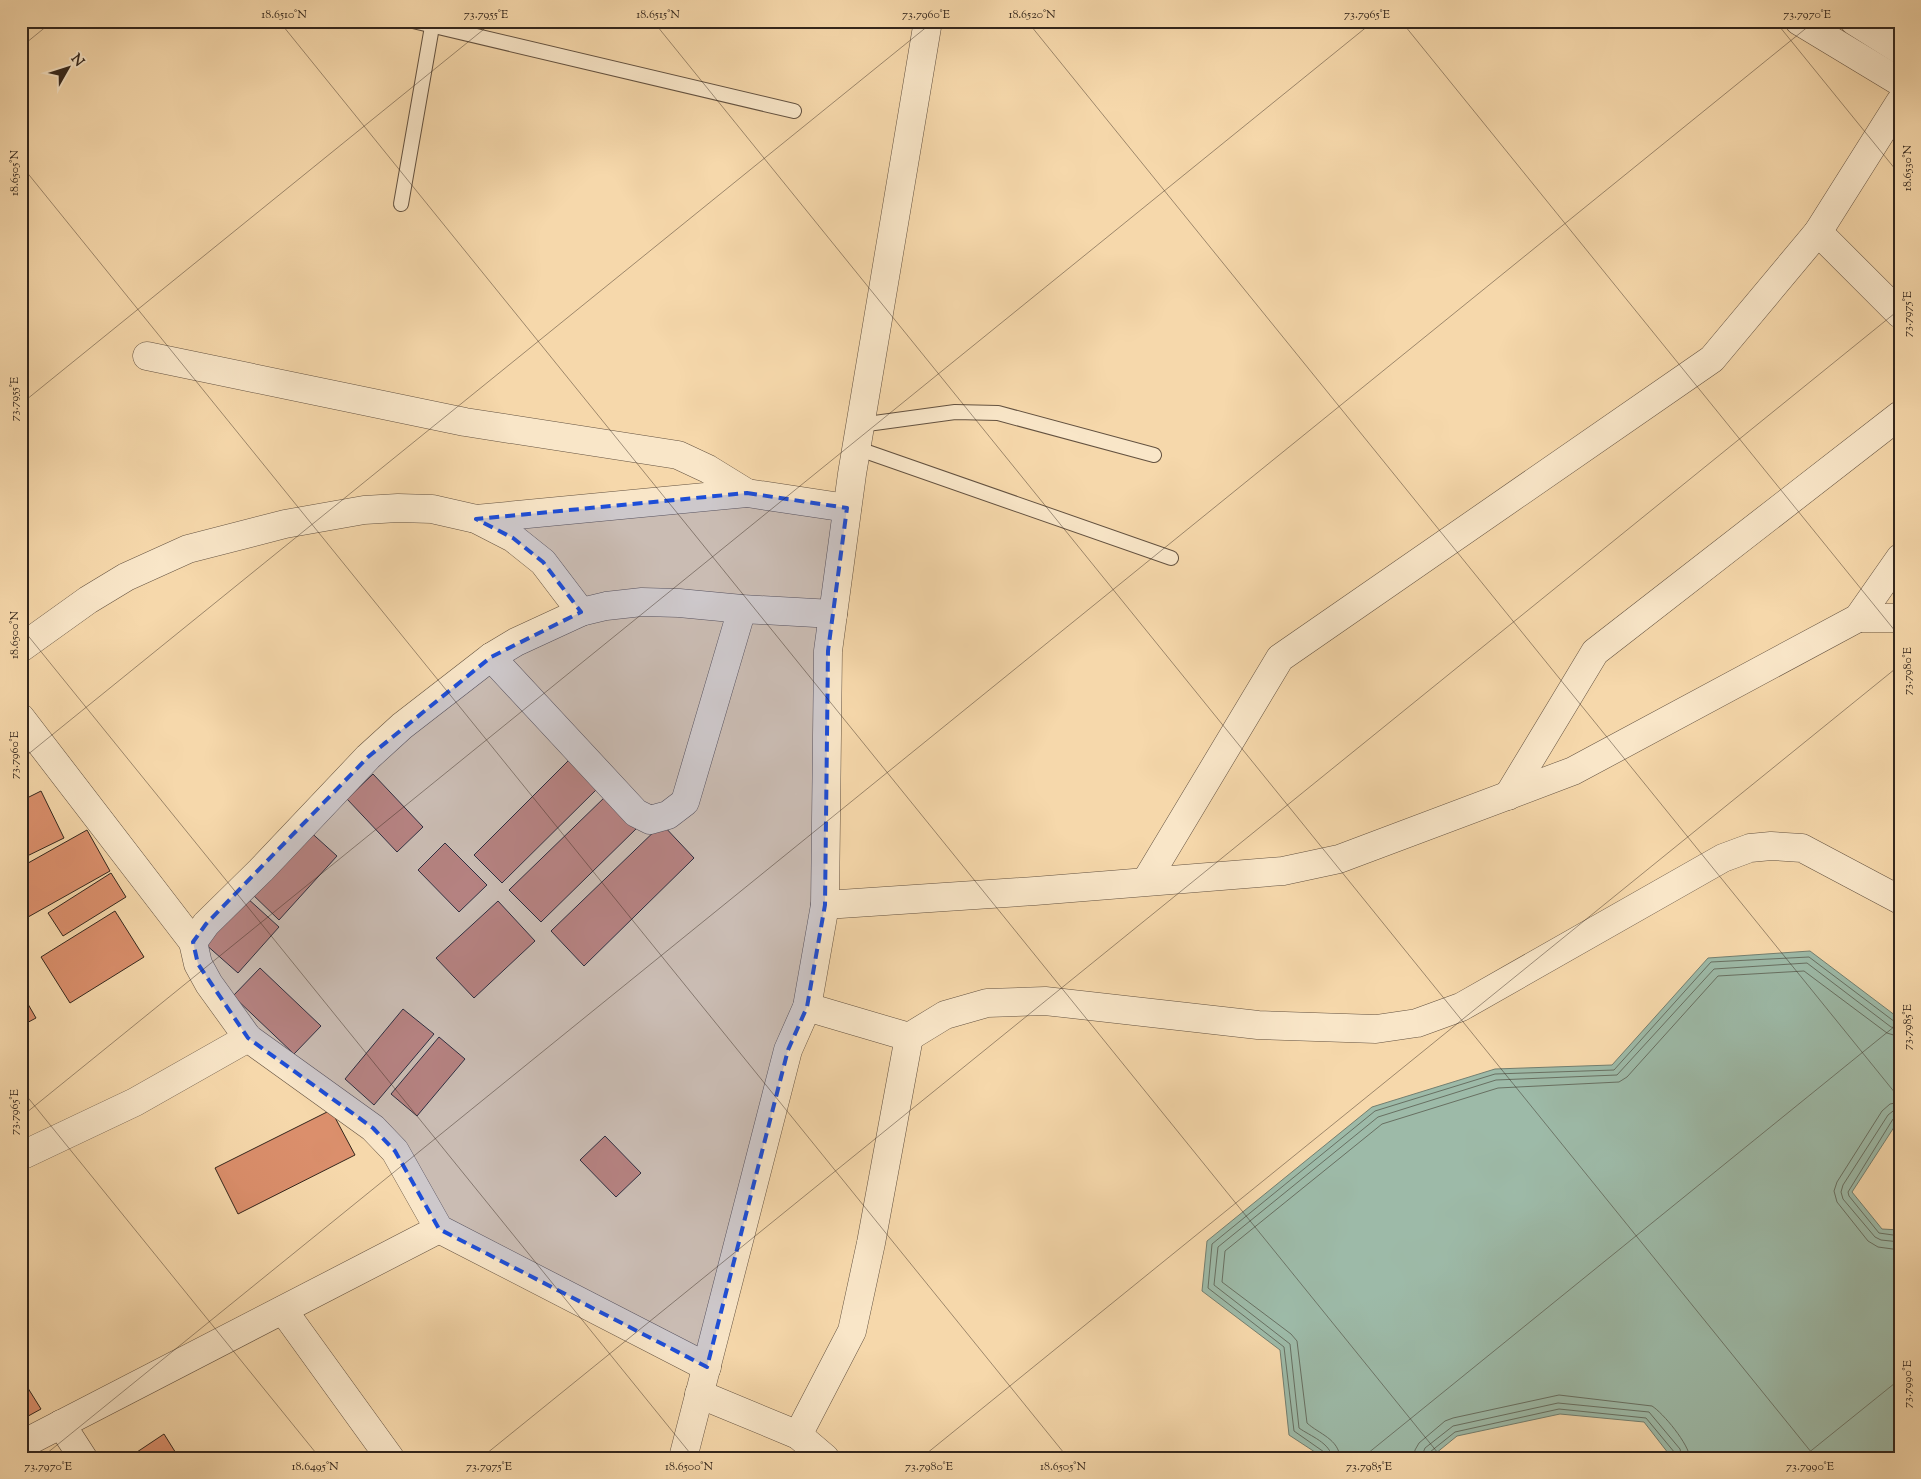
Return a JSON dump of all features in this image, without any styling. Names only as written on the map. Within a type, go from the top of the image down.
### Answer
[{"type":"street","points":[[683,1458],[788,1050],[807,1007],[825,905],[828,651],[858,437],[928,21]]},
{"type":"street","points":[[1799,21],[1900,82]]},
{"type":"street","points":[[1854,21],[1900,50]]},
{"type":"street","points":[[1146,881],[1280,658],[1712,359],[1818,232],[1900,102]]},
{"type":"street","points":[[1818,232],[1900,314]]},
{"type":"street","points":[[147,356],[465,422],[678,454],[708,468],[747,493]]},
{"type":"street","points":[[1508,796],[1595,652],[1900,415]]},
{"type":"street","points":[[476,519],[747,493],[847,508]]},
{"type":"street","points":[[21,648],[88,600],[126,577],[188,549],[232,536],[331,515],[398,508],[432,509],[476,519],[513,538],[542,562],[581,612]]},
{"type":"street","points":[[825,905],[1036,891],[1283,871],[1339,859],[1573,771],[1858,618],[1900,558]]},
{"type":"street","points":[[193,942],[206,924],[261,870],[368,757],[402,726],[491,657],[516,642],[581,612],[606,606],[642,602],[833,614]]},
{"type":"street","points":[[491,657],[636,813],[650,820],[668,815],[686,802],[742,609]]},
{"type":"street","points":[[1858,618],[1900,618]]},
{"type":"street","points":[[23,722],[193,942],[198,964],[209,984],[248,1038],[373,1128],[395,1151],[439,1229],[706,1367]]},
{"type":"street","points":[[798,1435],[852,1331],[871,1243],[909,1038],[945,1014],[987,1003],[1045,1000],[1258,1025],[1376,1029],[1417,1023],[1461,1007],[1723,858],[1750,848],[1772,846],[1802,848],[1900,900]]},
{"type":"street","points":[[807,1007],[909,1038]]},
{"type":"street","points":[[21,1156],[135,1102],[248,1038]]},
{"type":"street","points":[[21,1445],[439,1229]]},
{"type":"street","points":[[283,1310],[390,1458]]},
{"type":"street","points":[[699,1394],[798,1435],[824,1458]]},
{"type":"street","points":[[61,1424],[83,1458]]},
{"type":"lane","points":[[413,21],[432,23],[794,111]]},
{"type":"lane","points":[[401,204],[432,23]]},
{"type":"lane","points":[[858,437],[955,412],[998,413],[1154,455]]},
{"type":"lane","points":[[858,437],[1171,558]]},
{"type":"highlighted area","points":[[747,493],[847,508],[828,651],[825,905],[807,1007],[788,1050],[707,1367],[439,1229],[395,1151],[373,1128],[248,1038],[198,964],[193,942],[206,924],[368,757],[491,657],[581,612],[543,562],[513,538],[476,519]]},
{"type":"water","points":[[1810,951],[1900,1019],[1900,1118],[1852,1192],[1882,1229],[1900,1230],[1900,1458],[1672,1458],[1644,1422],[1560,1414],[1457,1436],[1430,1458],[1324,1458],[1289,1435],[1280,1350],[1202,1291],[1207,1241],[1372,1107],[1495,1069],[1612,1065],[1708,958]]},
{"type":"building","points":[[573,756],[601,785],[502,883],[474,855]]},
{"type":"building","points":[[373,774],[423,827],[397,852],[347,799]]},
{"type":"building","points":[[41,791],[64,838],[21,859],[21,801]]},
{"type":"building","points":[[607,795],[638,827],[541,922],[509,890]]},
{"type":"building","points":[[662,824],[694,858],[584,966],[551,931]]},
{"type":"building","points":[[306,828],[337,856],[279,920],[249,891]]},
{"type":"building","points":[[87,830],[110,871],[21,921],[21,867]]},
{"type":"building","points":[[445,843],[487,885],[459,912],[418,870]]},
{"type":"building","points":[[111,873],[126,897],[63,936],[48,913]]},
{"type":"building","points":[[246,897],[279,927],[238,973],[204,943]]},
{"type":"building","points":[[498,901],[535,941],[474,998],[436,958]]},
{"type":"building","points":[[115,911],[144,957],[70,1003],[41,957]]},
{"type":"building","points":[[260,968],[321,1026],[294,1054],[233,996]]},
{"type":"building","points":[[21,992],[36,1018],[21,1026]]},
{"type":"building","points":[[403,1009],[434,1034],[374,1105],[345,1079]]},
{"type":"building","points":[[439,1037],[465,1059],[417,1116],[391,1094]]},
{"type":"building","points":[[331,1110],[355,1155],[238,1214],[215,1168]]},
{"type":"building","points":[[605,1136],[641,1173],[616,1197],[580,1160]]},
{"type":"building","points":[[21,1377],[41,1409],[21,1420]]},
{"type":"building","points":[[164,1434],[179,1458],[128,1458]]}]
